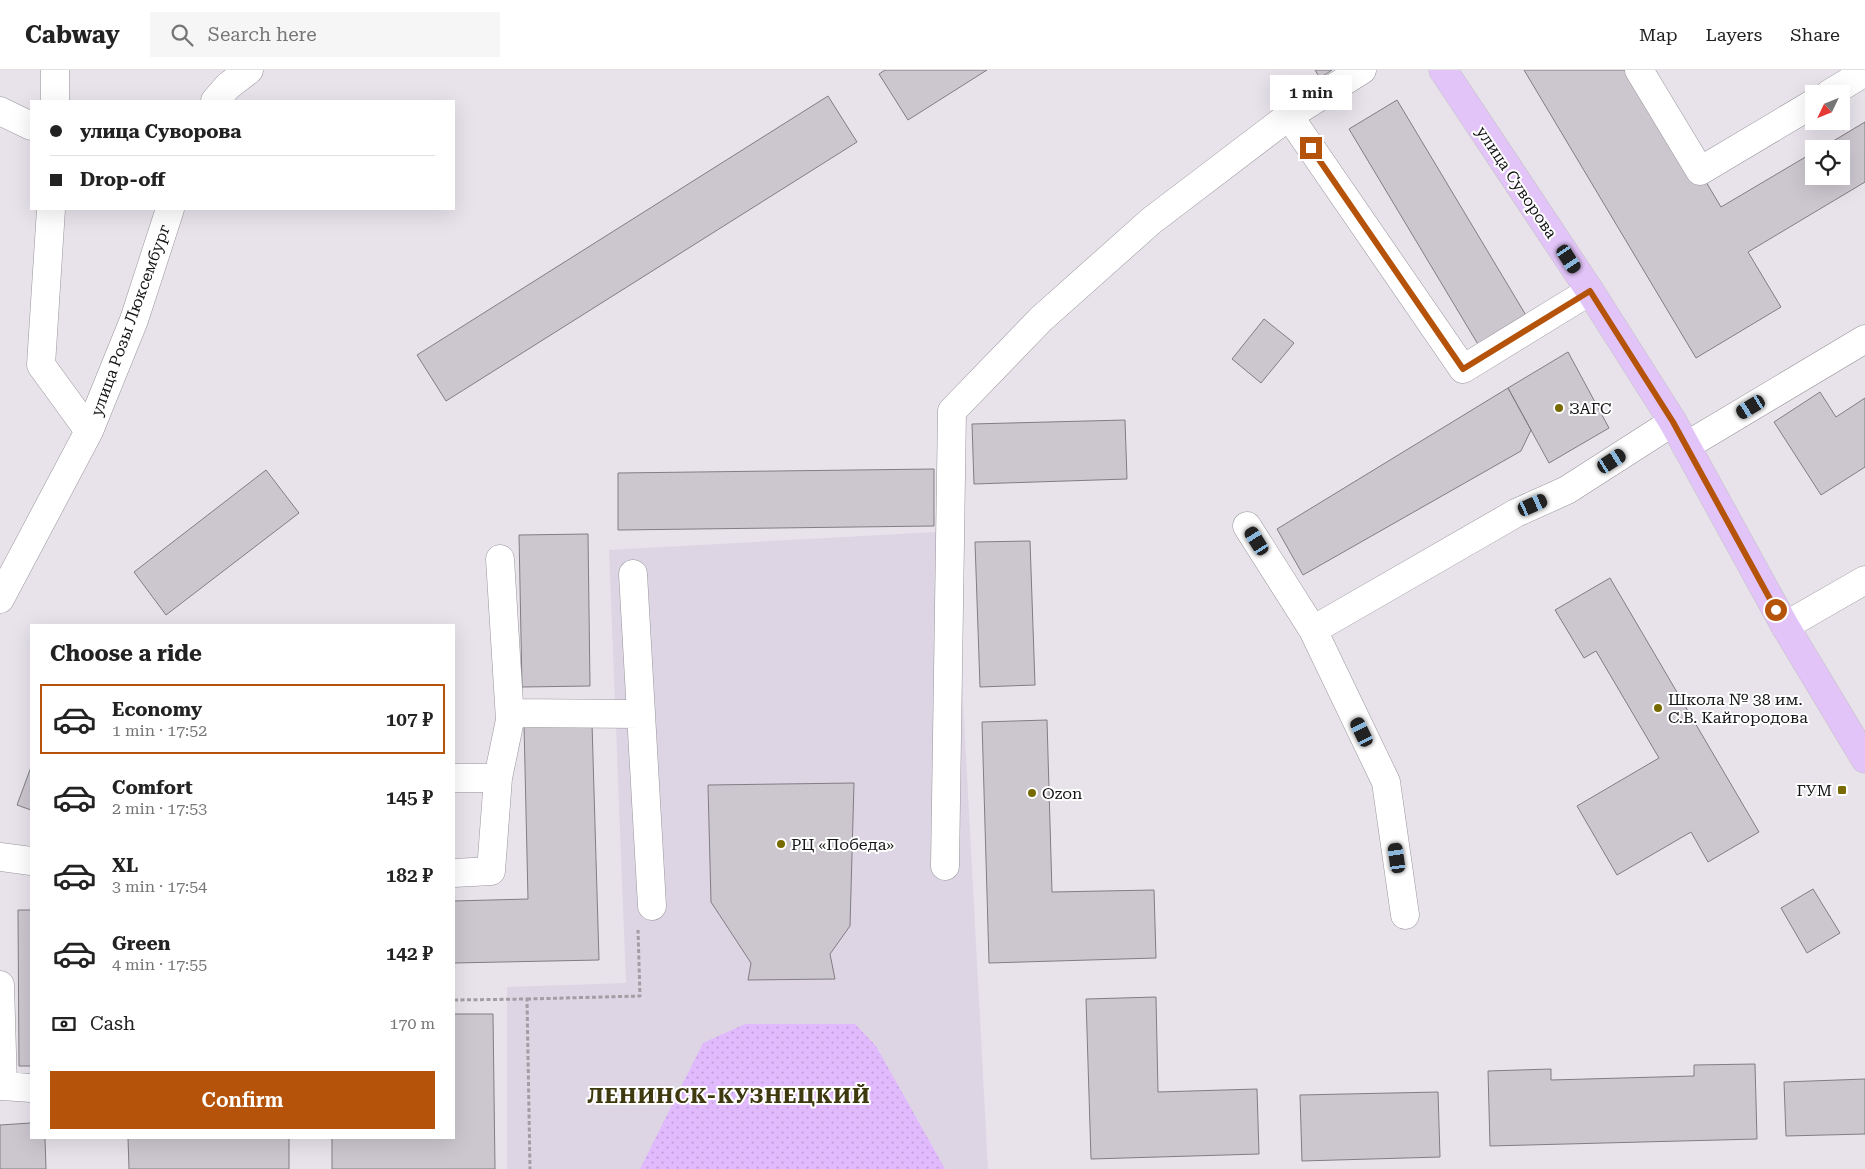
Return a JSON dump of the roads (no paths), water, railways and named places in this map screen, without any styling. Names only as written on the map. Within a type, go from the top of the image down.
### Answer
[{"type":"main road","name":"улица Суворова","points":[[1443,70],[1590,291],[1673,422],[1785,626],[1865,759]]},
{"type":"street","points":[[55,70],[56,100]]},
{"type":"street","points":[[216,100],[228,86],[249,70]]},
{"type":"street","points":[[945,866],[952,411],[1041,318],[1150,221],[1289,116],[1362,70]]},
{"type":"street","points":[[1639,70],[1700,171],[1805,108]]},
{"type":"street","points":[[1844,85],[1865,72]]},
{"type":"street","points":[[0,111],[30,126]]},
{"type":"street","points":[[1289,116],[1463,369],[1590,291]]},
{"type":"street","name":"улица Розы Люксембург","points":[[51,210],[41,365],[89,431]]},
{"type":"street","name":"улица Розы Люксембург","points":[[0,599],[89,431],[134,320],[170,210]]},
{"type":"street","points":[[1686,446],[1865,339]]},
{"type":"street","points":[[1313,630],[1516,513],[1567,490],[1673,422]]},
{"type":"street","points":[[1247,526],[1313,630],[1386,782],[1405,915]]},
{"type":"street","points":[[455,873],[491,871],[498,778],[510,720],[500,559]]},
{"type":"street","points":[[633,574],[652,906]]},
{"type":"street","points":[[1785,626],[1865,580]]},
{"type":"street","points":[[510,714],[641,714]]},
{"type":"street","points":[[455,778],[498,778]]},
{"type":"street","points":[[0,857],[30,861]]},
{"type":"street","points":[[0,985],[3,1086],[30,1088]]},
{"type":"place","name":"ЗАГС","points":[[1559,408]]},
{"type":"place","name":"Школа № 38 им. С.В. Кайгородова","points":[[1658,708]]},
{"type":"place","name":"ГУМ","points":[[1842,790]]},
{"type":"place","name":"Ozon","points":[[1032,793]]},
{"type":"place","name":"РЦ «Победа»","points":[[781,844]]},
{"type":"district","name":"ЛЕНИНСК-КУЗНЕЦКИЙ","points":[[729,1096]]}]
